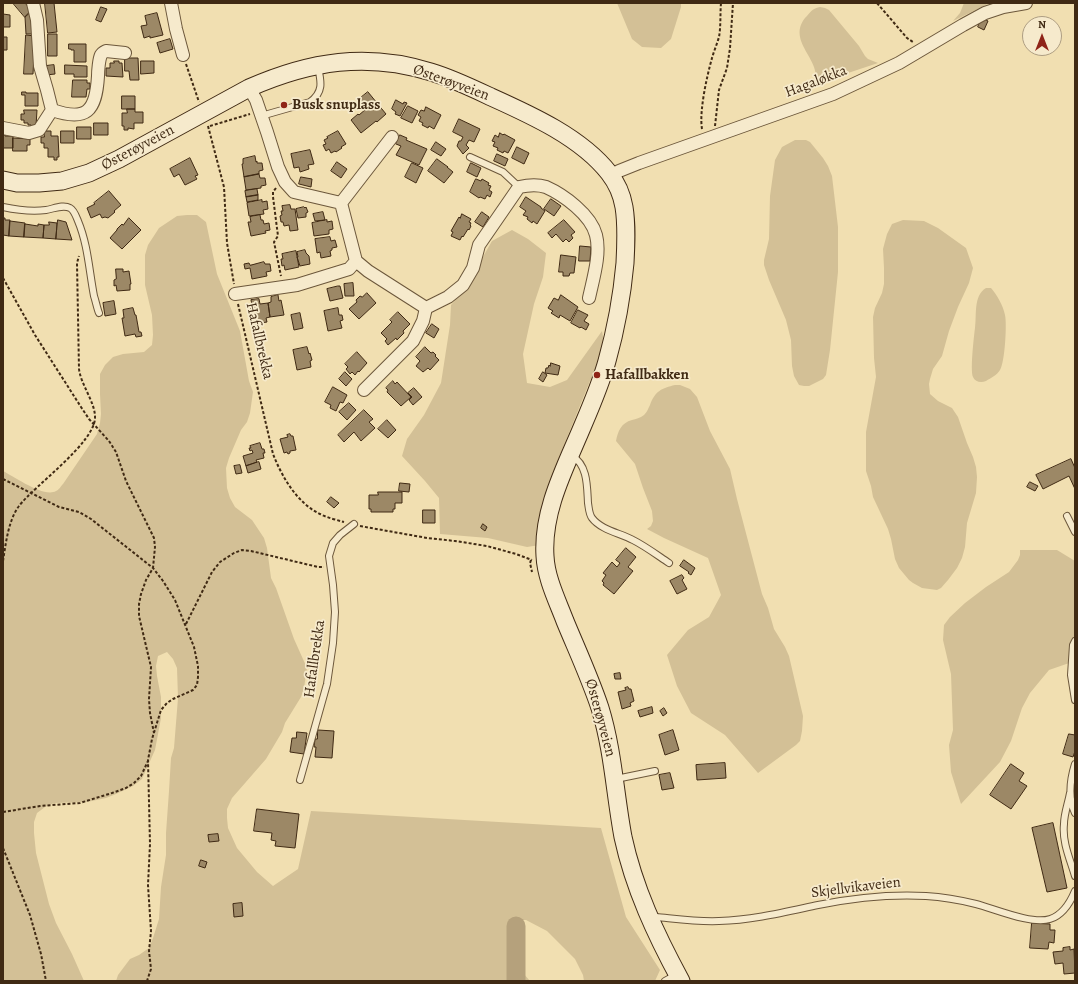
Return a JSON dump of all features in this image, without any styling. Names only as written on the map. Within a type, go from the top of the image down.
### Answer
[{"type":"main road","name":"Østerøyveien","points":[[3,180],[17,183],[39,183],[62,181],[89,173],[119,159],[249,88],[284,74],[318,65],[362,61],[377,61],[411,67],[433,73],[502,102],[555,129],[585,150],[611,175],[624,204],[626,225],[622,292],[607,361],[554,499],[548,518],[545,534],[545,547],[538,561],[592,683],[601,710],[611,752],[621,824],[628,856],[636,883],[674,979]]},
{"type":"street","points":[[3,128],[29,133],[39,130],[52,110],[48,90],[40,66],[37,20],[33,3]]},
{"type":"street","points":[[171,3],[183,55]]},
{"type":"street","name":"Hagaløkka","points":[[611,175],[620,170],[833,94],[899,63],[985,13],[1003,7],[1026,3]]},
{"type":"street","points":[[52,110],[68,114],[80,114],[89,111],[94,103],[101,55],[106,51],[125,53]]},
{"type":"street","points":[[249,88],[256,100],[278,167],[285,182],[294,192],[341,203]]},
{"type":"street","points":[[341,203],[392,136]]},
{"type":"street","points":[[426,308],[448,297],[463,285],[473,268],[479,245],[519,187],[530,184],[545,187],[574,204],[590,222],[596,234],[597,249],[595,273],[589,298]]},
{"type":"street","points":[[341,203],[356,261],[426,308]]},
{"type":"street","points":[[235,294],[297,285],[349,269],[356,261]]},
{"type":"street","points":[[364,390],[413,341],[423,322],[426,308]]},
{"type":"lane","points":[[261,116],[310,102],[316,98],[320,92],[322,82],[318,65]]},
{"type":"lane","points":[[470,157],[503,172],[519,187]]},
{"type":"lane","points":[[3,207],[36,211],[60,207],[70,208],[74,212],[86,244],[94,296],[99,314]]},
{"type":"lane","points":[[570,455],[577,459],[584,471],[589,512],[592,518],[596,522],[639,544],[669,563]]},
{"type":"lane","points":[[1067,516],[1075,532]]},
{"type":"lane","name":"Hafallbrekka","points":[[300,780],[327,684],[335,612],[329,556],[333,543],[340,535],[354,524]]},
{"type":"lane","points":[[1075,641],[1073,645],[1071,675],[1075,700]]},
{"type":"lane","points":[[1075,764],[1065,817],[1064,834],[1075,876]]},
{"type":"lane","points":[[615,780],[655,771]]},
{"type":"lane","points":[[1070,793],[1075,813]]},
{"type":"lane","name":"Skjellvikaveien","points":[[650,919],[656,917],[693,921],[720,921],[763,916],[844,900],[885,895],[910,895],[964,901],[1020,918],[1048,920],[1058,915],[1070,902],[1075,891]]},
{"type":"path","points":[[721,3],[720,30],[710,65],[701,121],[703,132],[710,138],[719,90],[727,68],[733,3]]},
{"type":"path","points":[[877,3],[907,38],[923,48]]},
{"type":"path","points":[[183,55],[200,104]]},
{"type":"path","name":"Hafallbrekka","points":[[206,121],[224,187],[227,243],[235,294],[273,454],[285,479],[298,497],[308,507],[322,515],[354,524],[427,538],[487,546],[538,561]]},
{"type":"path","points":[[284,287],[274,242],[278,236],[273,192],[277,186],[285,182]]},
{"type":"path","points":[[3,561],[8,533],[13,518],[19,507],[87,438],[96,418],[94,408],[80,377],[79,369],[77,263],[79,254],[86,244]]},
{"type":"path","points":[[3,278],[34,335],[80,407],[109,441],[116,452],[126,481],[154,538],[155,547],[153,568],[146,580],[141,594],[140,616],[151,667],[150,714],[154,735]]},
{"type":"path","points":[[3,479],[59,507],[79,512],[91,519],[153,568],[175,600],[194,646],[198,666],[197,685],[193,690],[173,699],[161,710],[148,760],[141,776],[134,783],[126,788],[80,803],[40,806],[3,812]]},
{"type":"path","points":[[186,625],[212,572],[220,562],[234,553],[242,550],[251,551],[318,567],[331,566]]},
{"type":"path","points":[[533,574],[530,563],[538,561]]},
{"type":"path","points":[[147,981],[151,969],[149,951],[151,931],[148,885],[150,844],[148,760]]},
{"type":"path","points":[[3,848],[30,915],[41,954],[46,981]]},
{"type":"shaded area","points":[[617,3],[681,3],[671,39],[661,48],[642,47],[632,39]]},
{"type":"shaded area","points":[[964,3],[990,3],[953,21],[960,13]]},
{"type":"shaded area","points":[[820,7],[829,10],[859,46],[865,56],[868,59],[878,63],[812,85],[815,77],[815,69],[803,45],[800,36],[800,27],[811,11]]},
{"type":"shaded area","points":[[795,140],[806,140],[810,142],[828,166],[832,176],[838,227],[838,272],[826,375],[823,379],[809,386],[799,385],[794,376],[791,340],[786,320],[764,265],[769,239],[770,196],[775,160],[782,147]]},
{"type":"shaded area","points":[[197,215],[206,222],[217,274],[240,331],[249,381],[253,392],[247,422],[241,430],[226,468],[227,488],[235,507],[252,520],[264,538],[267,548],[271,578],[294,639],[307,668],[301,697],[285,723],[282,732],[266,759],[232,798],[227,809],[228,828],[237,848],[257,872],[273,886],[298,869],[311,811],[601,828],[626,917],[660,970],[655,981],[584,981],[583,975],[575,959],[547,931],[526,920],[520,920],[513,972],[523,973],[530,981],[116,981],[118,975],[130,959],[149,948],[159,919],[161,887],[166,855],[171,758],[174,748],[178,698],[177,668],[173,659],[167,652],[158,656],[156,666],[161,697],[161,718],[155,750],[142,779],[133,786],[106,798],[87,802],[54,803],[37,813],[34,822],[36,853],[49,904],[56,923],[84,981],[3,981],[3,471],[44,492],[56,491],[63,484],[97,434],[101,414],[100,374],[105,365],[113,357],[123,354],[144,352],[152,345],[152,315],[145,285],[145,255],[148,245],[159,228],[177,216]]},
{"type":"shaded area","points":[[903,220],[924,221],[938,228],[966,248],[973,268],[969,283],[949,331],[942,356],[933,369],[929,384],[930,394],[938,401],[952,408],[958,417],[973,457],[977,477],[976,493],[967,523],[965,547],[962,558],[948,580],[941,588],[937,590],[922,588],[913,583],[899,568],[895,559],[888,529],[873,497],[866,471],[866,432],[876,377],[873,317],[884,284],[883,249],[887,234],[892,224]]},
{"type":"shaded area","points":[[512,230],[528,239],[546,253],[543,277],[534,304],[523,354],[527,383],[550,387],[567,380],[602,331],[605,348],[560,455],[540,514],[540,545],[527,547],[488,538],[440,534],[439,498],[402,456],[407,439],[424,415],[441,383],[450,325],[451,305],[464,290],[492,241]]},
{"type":"shaded area","points":[[986,288],[991,288],[998,297],[1003,308],[1006,320],[1006,334],[1002,366],[1000,370],[990,379],[980,382],[975,380],[973,377],[972,353],[977,301],[982,291]]},
{"type":"shaded area","points":[[680,385],[690,389],[697,397],[710,431],[730,469],[762,594],[774,629],[789,656],[803,716],[800,741],[758,773],[725,735],[691,713],[677,686],[667,655],[688,630],[709,617],[721,595],[708,558],[647,529],[651,526],[653,521],[652,511],[635,464],[616,441],[619,431],[625,423],[644,415],[657,393],[666,387]]},
{"type":"shaded area","points":[[1020,550],[1057,550],[1075,561],[1075,661],[1049,670],[1030,693],[1022,708],[1011,741],[1000,762],[961,804],[951,772],[949,745],[953,730],[951,674],[943,640],[944,625],[965,603],[1009,572],[1018,560]]},
{"type":"building","points":[[13,3],[25,3],[32,11],[25,17]]},
{"type":"building","points":[[45,3],[54,3],[57,32],[48,33]]},
{"type":"building","points":[[101,7],[107,9],[101,22],[96,20]]},
{"type":"building","points":[[31,11],[35,34],[26,34],[25,17]]},
{"type":"building","points":[[157,13],[163,35],[144,38],[141,26],[147,25],[145,16]]},
{"type":"building","points":[[3,14],[10,15],[10,27],[3,27]]},
{"type":"building","points":[[982,18],[988,21],[984,30],[978,27]]},
{"type":"building","points":[[48,34],[57,34],[57,56],[48,56]]},
{"type":"building","points":[[26,35],[35,36],[33,74],[24,74]]},
{"type":"building","points":[[3,37],[7,37],[7,50],[3,50]]},
{"type":"building","points":[[170,39],[173,49],[160,53],[157,43]]},
{"type":"building","points":[[69,44],[86,44],[86,62],[74,62],[74,50],[69,49]]},
{"type":"building","points":[[125,58],[138,58],[139,80],[130,80],[129,71],[125,71]]},
{"type":"building","points":[[114,61],[119,61],[119,63],[122,63],[123,77],[106,76],[106,68],[110,68],[110,63],[114,63]]},
{"type":"building","points":[[141,61],[154,61],[154,73],[141,74]]},
{"type":"building","points":[[54,65],[55,74],[46,75],[46,66]]},
{"type":"building","points":[[65,65],[87,66],[87,77],[74,77],[74,74],[65,74]]},
{"type":"building","points":[[73,80],[87,80],[87,83],[90,83],[90,89],[87,89],[86,97],[72,97]]},
{"type":"building","points":[[22,92],[38,93],[38,106],[25,106],[25,95],[22,95]]},
{"type":"building","points":[[368,92],[386,114],[361,133],[351,120],[366,109],[358,100]]},
{"type":"building","points":[[122,96],[135,96],[135,109],[122,109]]},
{"type":"building","points":[[396,100],[403,104],[404,102],[407,103],[400,116],[395,114],[396,112],[392,109]]},
{"type":"building","points":[[408,106],[418,111],[412,123],[401,118]]},
{"type":"building","points":[[426,107],[441,115],[434,129],[429,126],[428,128],[422,125],[423,123],[419,121],[421,117],[418,115],[421,110],[424,111]]},
{"type":"building","points":[[127,109],[135,109],[135,112],[143,112],[143,123],[134,123],[134,129],[128,128],[128,130],[124,130],[124,126],[122,126],[122,113],[127,113]]},
{"type":"building","points":[[24,110],[37,110],[36,126],[28,125],[28,123],[24,123],[24,120],[21,120],[21,114],[24,114]]},
{"type":"building","points":[[459,119],[480,129],[474,142],[469,140],[466,145],[469,148],[463,154],[457,146],[463,137],[453,132]]},
{"type":"building","points":[[94,123],[108,123],[108,135],[94,135]]},
{"type":"building","points":[[77,127],[91,127],[91,139],[77,139]]},
{"type":"building","points":[[44,131],[51,131],[51,136],[58,136],[59,157],[57,157],[57,160],[54,160],[54,157],[48,157],[48,148],[44,148],[44,143],[41,143],[41,137],[44,137]]},
{"type":"building","points":[[61,131],[74,131],[74,143],[61,143]]},
{"type":"building","points":[[338,131],[346,144],[336,152],[331,153],[329,149],[326,151],[323,145],[326,144],[324,140]]},
{"type":"building","points":[[3,132],[5,136],[13,136],[13,148],[3,148]]},
{"type":"building","points":[[500,133],[515,140],[508,153],[504,151],[503,153],[497,150],[498,148],[493,146],[495,142],[492,141],[495,135],[498,137]]},
{"type":"building","points":[[400,135],[407,138],[406,140],[427,149],[419,165],[396,155],[401,146],[396,144]]},
{"type":"building","points":[[13,138],[30,139],[30,145],[27,145],[27,151],[13,151]]},
{"type":"building","points":[[436,142],[446,149],[441,156],[431,150]]},
{"type":"building","points":[[517,147],[529,153],[524,164],[512,158]]},
{"type":"building","points":[[310,150],[314,164],[308,165],[309,169],[300,172],[299,167],[294,168],[291,154]]},
{"type":"building","points":[[497,154],[508,159],[505,166],[494,161]]},
{"type":"building","points":[[255,156],[257,163],[262,163],[263,170],[259,171],[259,174],[244,177],[242,164],[243,159]]},
{"type":"building","points":[[190,158],[198,175],[195,176],[197,179],[185,185],[179,174],[174,177],[170,169]]},
{"type":"building","points":[[437,159],[453,172],[444,183],[428,171]]},
{"type":"building","points":[[337,162],[347,169],[341,178],[331,171]]},
{"type":"building","points":[[412,163],[423,168],[416,183],[405,177]]},
{"type":"building","points":[[471,163],[481,168],[477,177],[467,172]]},
{"type":"building","points":[[259,174],[260,178],[265,178],[266,185],[261,186],[261,188],[246,190],[244,177]]},
{"type":"building","points":[[301,177],[312,179],[311,187],[299,184]]},
{"type":"building","points":[[476,179],[481,181],[482,179],[489,183],[488,185],[491,186],[489,190],[492,192],[490,197],[487,195],[485,199],[479,198],[470,192]]},
{"type":"building","points":[[257,189],[258,195],[246,197],[245,191]]},
{"type":"building","points":[[109,191],[121,205],[108,218],[102,218],[100,214],[91,218],[87,208],[95,204],[94,203]]},
{"type":"building","points":[[258,195],[258,200],[247,202],[246,197]]},
{"type":"building","points":[[526,197],[545,211],[537,224],[533,221],[532,223],[527,219],[528,217],[523,215],[526,211],[520,207]]},
{"type":"building","points":[[551,199],[561,206],[554,216],[544,209]]},
{"type":"building","points":[[262,200],[262,202],[267,201],[268,209],[263,210],[264,214],[249,216],[247,203]]},
{"type":"building","points":[[290,205],[291,209],[295,209],[298,230],[290,231],[289,225],[284,226],[283,222],[281,222],[280,216],[282,215],[281,211],[283,211],[282,206]]},
{"type":"building","points":[[306,207],[308,212],[306,213],[306,217],[298,218],[296,209]]},
{"type":"building","points":[[323,212],[325,220],[315,221],[313,214]]},
{"type":"building","points":[[482,212],[489,217],[483,227],[475,222]]},
{"type":"building","points":[[462,214],[471,219],[469,222],[471,223],[471,226],[460,240],[451,236],[453,232],[451,231]]},
{"type":"building","points":[[260,215],[264,224],[269,223],[270,230],[265,231],[266,233],[251,236],[248,222],[251,222],[250,217]]},
{"type":"building","points":[[3,218],[5,218],[5,220],[10,220],[9,236],[3,235]]},
{"type":"building","points":[[129,218],[141,230],[122,249],[110,238]]},
{"type":"building","points":[[58,220],[66,222],[72,240],[56,239]]},
{"type":"building","points":[[327,220],[327,222],[332,221],[333,229],[329,230],[329,234],[314,236],[312,223]]},
{"type":"building","points":[[564,220],[575,232],[571,235],[573,238],[569,242],[566,239],[563,242],[556,234],[552,238],[548,233]]},
{"type":"building","points":[[10,221],[25,223],[24,237],[9,236]]},
{"type":"building","points":[[49,222],[57,223],[56,239],[43,238],[44,225],[49,225]]},
{"type":"building","points":[[25,224],[38,226],[38,224],[44,225],[43,238],[24,237]]},
{"type":"building","points":[[330,237],[331,241],[335,240],[337,247],[332,248],[330,251],[331,256],[321,258],[320,252],[317,253],[315,239]]},
{"type":"building","points":[[580,246],[591,247],[590,261],[579,261]]},
{"type":"building","points":[[305,250],[309,256],[310,264],[300,266],[297,252]]},
{"type":"building","points":[[296,251],[299,267],[285,270],[284,265],[282,266],[282,254]]},
{"type":"building","points":[[561,255],[576,257],[574,273],[570,273],[569,276],[563,276],[563,272],[559,272]]},
{"type":"building","points":[[264,262],[265,264],[270,264],[271,271],[266,272],[267,276],[252,279],[250,268],[245,269],[244,264],[249,263],[250,265]]},
{"type":"building","points":[[116,269],[123,269],[123,272],[129,271],[131,284],[130,290],[117,291],[116,285],[114,286]]},
{"type":"building","points":[[353,283],[354,296],[345,296],[344,284]]},
{"type":"building","points":[[340,286],[343,298],[330,301],[327,289]]},
{"type":"building","points":[[367,293],[376,303],[359,319],[349,309],[357,302],[356,300],[360,296],[362,297]]},
{"type":"building","points":[[278,295],[279,301],[281,300],[284,315],[270,317],[268,303],[271,302],[271,297]]},
{"type":"building","points":[[561,295],[578,307],[570,321],[560,315],[559,318],[551,313],[553,311],[548,308],[554,298],[558,300]]},
{"type":"building","points":[[259,299],[260,304],[268,303],[270,317],[266,318],[267,322],[255,324],[250,306],[252,305],[251,300]]},
{"type":"building","points":[[114,301],[116,314],[105,316],[103,303]]},
{"type":"building","points":[[133,308],[136,315],[139,332],[141,332],[142,336],[136,337],[135,334],[125,336],[122,318],[124,318],[123,310]]},
{"type":"building","points":[[338,308],[339,315],[342,315],[343,320],[340,321],[342,328],[328,331],[324,311]]},
{"type":"building","points":[[578,310],[588,315],[584,321],[589,324],[586,330],[571,323]]},
{"type":"building","points":[[398,312],[410,324],[397,340],[396,338],[388,345],[385,341],[387,339],[381,333],[392,322],[390,320]]},
{"type":"building","points":[[300,313],[303,328],[294,330],[291,315]]},
{"type":"building","points":[[432,324],[439,329],[434,338],[426,333]]},
{"type":"building","points":[[307,347],[312,360],[310,361],[311,367],[297,370],[293,350]]},
{"type":"building","points":[[425,347],[431,353],[433,352],[439,360],[430,370],[428,368],[423,372],[416,366],[420,361],[416,357]]},
{"type":"building","points":[[357,352],[367,363],[355,375],[352,372],[350,374],[346,369],[348,367],[345,364]]},
{"type":"building","points":[[551,363],[560,366],[558,375],[545,373],[546,368],[548,368],[549,365],[550,366]]},
{"type":"building","points":[[345,372],[352,379],[346,386],[339,379]]},
{"type":"building","points":[[543,372],[547,375],[543,382],[539,379]]},
{"type":"building","points":[[393,381],[395,384],[397,382],[411,397],[401,406],[387,392],[388,390],[386,388]]},
{"type":"building","points":[[333,387],[347,395],[343,403],[340,402],[336,411],[330,408],[331,405],[325,402]]},
{"type":"building","points":[[414,388],[422,397],[413,405],[409,400],[412,397],[408,393]]},
{"type":"building","points":[[349,403],[356,410],[347,420],[339,412]]},
{"type":"building","points":[[364,410],[373,419],[369,422],[375,428],[361,441],[354,432],[344,442],[338,435]]},
{"type":"building","points":[[387,420],[396,430],[388,438],[378,429]]},
{"type":"building","points":[[290,434],[293,436],[296,450],[290,451],[288,454],[287,452],[284,453],[280,439],[288,437],[287,435]]},
{"type":"building","points":[[260,443],[262,449],[264,449],[264,458],[256,460],[257,462],[246,466],[243,456],[253,453],[252,450],[250,451],[250,446]]},
{"type":"building","points":[[1071,459],[1075,468],[1075,489],[1069,476],[1043,489],[1036,475]]},
{"type":"building","points":[[259,462],[261,469],[248,473],[246,466]]},
{"type":"building","points":[[240,465],[242,473],[236,474],[234,466]]},
{"type":"building","points":[[1030,482],[1038,486],[1035,491],[1027,487]]},
{"type":"building","points":[[400,483],[410,484],[409,492],[399,491]]},
{"type":"building","points":[[378,492],[402,492],[402,503],[395,503],[395,509],[393,509],[393,512],[371,512],[371,509],[369,509],[369,495],[378,495]]},
{"type":"building","points":[[331,497],[339,503],[334,508],[327,502]]},
{"type":"building","points":[[423,510],[435,510],[435,523],[423,523]]},
{"type":"building","points":[[483,524],[487,527],[485,531],[481,528]]},
{"type":"building","points":[[626,548],[636,557],[628,567],[633,571],[614,594],[603,585],[604,583],[602,581],[606,575],[603,573],[612,562],[617,567],[620,563],[616,560]]},
{"type":"building","points":[[684,560],[695,568],[691,575],[680,566]]},
{"type":"building","points":[[682,575],[684,578],[682,580],[687,589],[677,594],[670,581]]},
{"type":"building","points":[[620,673],[621,679],[615,679],[614,674]]},
{"type":"building","points":[[628,687],[631,689],[634,701],[630,703],[631,706],[622,709],[618,692],[626,690],[625,688]]},
{"type":"building","points":[[652,707],[653,713],[640,717],[638,711]]},
{"type":"building","points":[[664,708],[667,713],[663,716],[660,711]]},
{"type":"building","points":[[318,730],[334,731],[332,758],[315,757],[316,747],[314,747]]},
{"type":"building","points":[[673,730],[679,750],[665,755],[659,735]]},
{"type":"building","points":[[297,732],[307,733],[304,754],[290,752],[292,738],[296,738]]},
{"type":"building","points":[[1069,734],[1075,735],[1075,751],[1073,757],[1063,754]]},
{"type":"building","points":[[725,763],[726,778],[697,780],[696,765]]},
{"type":"building","points":[[1011,764],[1024,773],[1019,781],[1027,786],[1011,809],[990,795]]},
{"type":"building","points":[[670,773],[674,788],[662,790],[659,775]]},
{"type":"building","points":[[257,809],[299,814],[295,848],[275,846],[276,841],[271,840],[272,833],[254,831]]},
{"type":"building","points":[[1053,823],[1067,888],[1047,892],[1032,828]]},
{"type":"building","points":[[218,834],[219,841],[209,842],[208,835]]},
{"type":"building","points":[[201,860],[207,862],[205,868],[199,866]]},
{"type":"building","points":[[242,903],[243,916],[234,917],[233,904]]},
{"type":"building","points":[[1032,923],[1050,924],[1050,930],[1055,930],[1054,943],[1049,942],[1048,949],[1030,948]]},
{"type":"building","points":[[1070,947],[1070,950],[1074,949],[1075,973],[1064,974],[1063,963],[1055,964],[1053,952],[1063,951],[1063,948]]},
{"type":"waterway","points":[[516,926],[516,981]]},
{"type":"place","name":"Busk snuplass","points":[[284,105]]},
{"type":"place","name":"Hafallbakken","points":[[597,375]]}]
